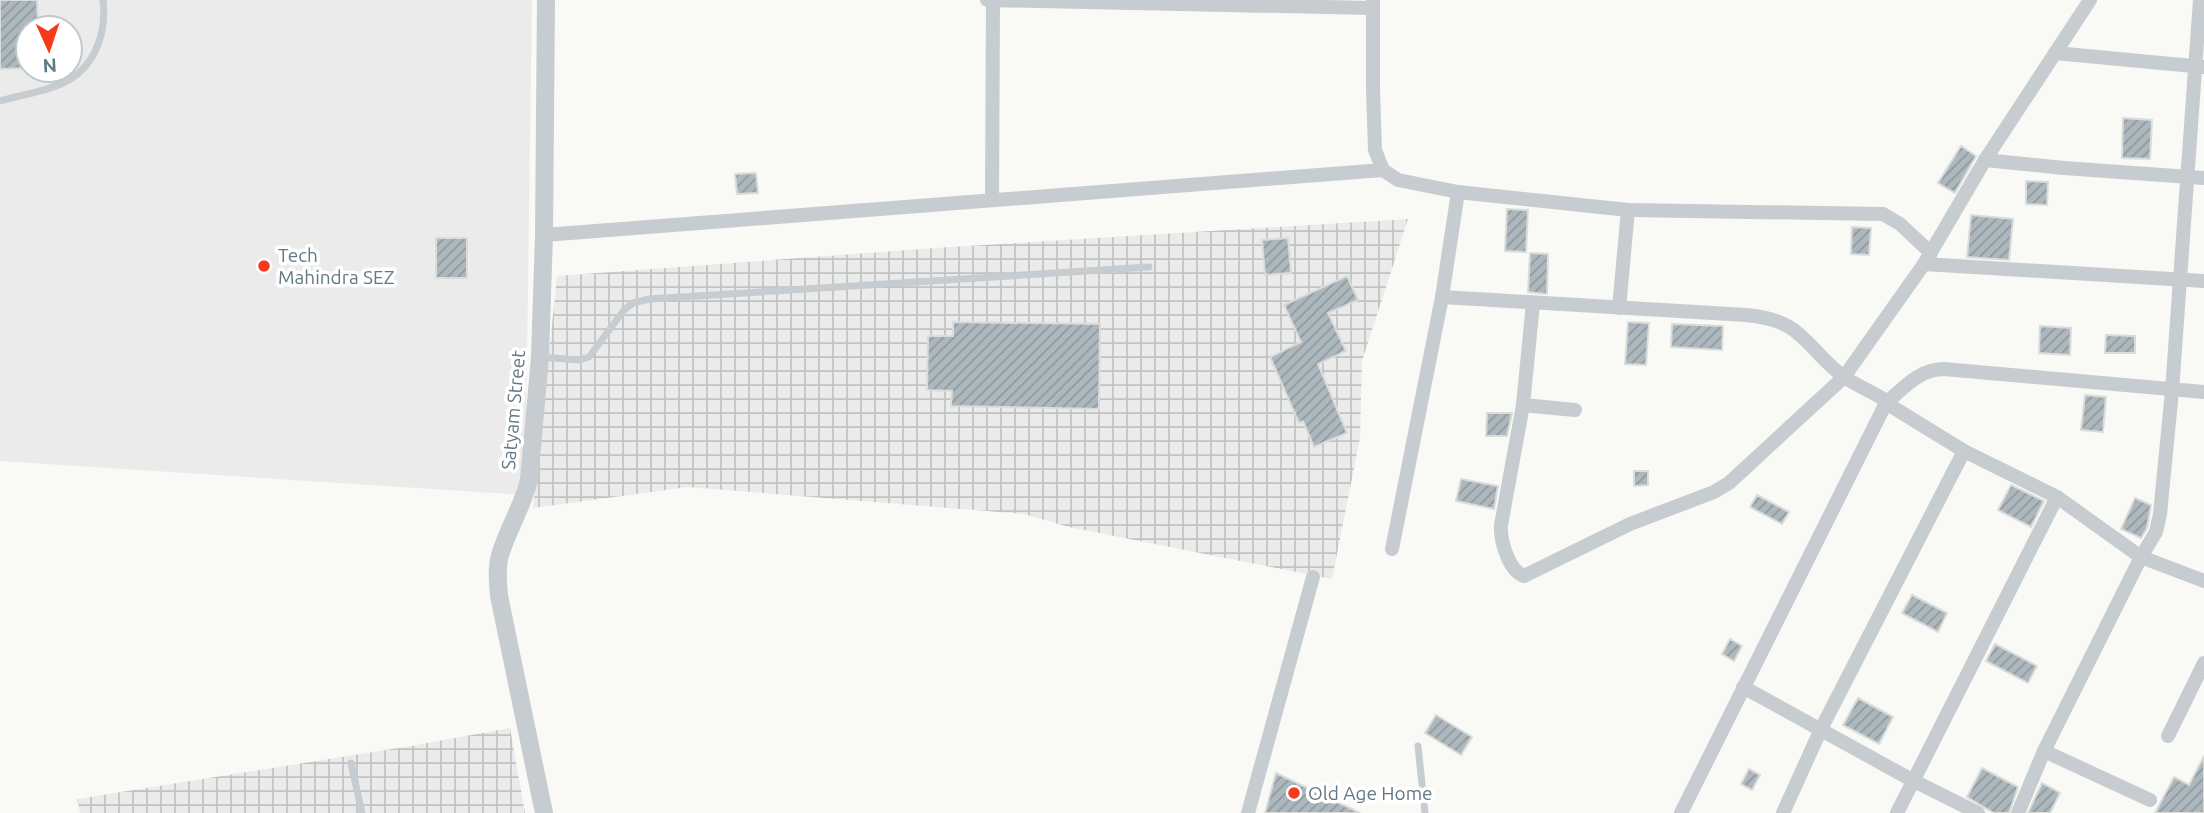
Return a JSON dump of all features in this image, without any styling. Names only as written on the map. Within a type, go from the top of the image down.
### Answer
[{"type":"street","name":"Satyam Street","points":[[544,813],[499,596],[498,574],[500,554],[529,480],[540,357],[546,0]]},
{"type":"street","points":[[987,0],[1373,4],[1376,150],[1383,170],[1398,180],[1458,192],[1628,210],[1883,214],[1900,224],[1927,258],[2204,281]]},
{"type":"street","points":[[992,201],[993,0]]},
{"type":"street","points":[[1533,303],[1523,405],[1501,534],[1503,545],[1516,571],[1524,576],[1630,524],[1714,492],[1729,483],[1844,377],[1927,258],[1984,160],[2091,0]]},
{"type":"street","points":[[2018,813],[2044,751],[2156,532],[2172,391],[2186,176],[2199,67],[2200,0]]},
{"type":"street","points":[[2055,53],[2199,67]]},
{"type":"street","points":[[1984,160],[2064,169],[2204,178]]},
{"type":"street","points":[[544,235],[1383,170]]},
{"type":"street","points":[[1392,549],[1442,297],[1458,192]]},
{"type":"street","points":[[1619,308],[1628,210]]},
{"type":"street","points":[[1442,297],[1746,315],[1773,319],[1795,329],[1844,377],[1964,451],[2057,497],[2141,557],[2204,581]]},
{"type":"street","points":[[1681,813],[1886,403],[1918,376],[1935,369],[2204,392]]},
{"type":"street","points":[[1523,405],[1575,410]]},
{"type":"street","points":[[1783,813],[1821,729],[1964,451]]},
{"type":"street","points":[[1896,813],[2057,497]]},
{"type":"street","points":[[1248,813],[1313,577]]},
{"type":"street","points":[[2168,736],[2204,663]]},
{"type":"street","points":[[1743,687],[1912,780],[1978,813]]},
{"type":"street","points":[[2044,751],[2150,800]]},
{"type":"lane","points":[[0,101],[62,84],[77,75],[98,47],[103,28],[103,0]]},
{"type":"lane","points":[[540,357],[579,360],[589,357],[624,310],[633,303],[649,299],[1149,267]]},
{"type":"lane","points":[[1418,746],[1425,813]]},
{"type":"lane","points":[[351,763],[362,813]]},
{"type":"shaded area","name":"Tech Mahindra SEZ","points":[[0,0],[532,0],[525,495],[0,461]]},
{"type":"shaded area","points":[[1408,219],[1362,361],[1360,438],[1332,579],[1069,527],[1024,514],[688,487],[533,508],[557,276],[935,248]]},
{"type":"shaded area","points":[[510,728],[525,813],[80,813],[77,799],[411,746]]},
{"type":"building","points":[[0,0],[37,0],[38,14],[14,14],[14,68],[0,69]]},
{"type":"building","points":[[2123,118],[2152,120],[2150,159],[2122,158]]},
{"type":"building","points":[[1961,146],[1976,156],[1955,193],[1938,183]]},
{"type":"building","points":[[756,173],[758,193],[737,194],[735,174]]},
{"type":"building","points":[[2026,181],[2048,182],[2047,205],[2026,204]]},
{"type":"building","points":[[1507,209],[1528,210],[1526,252],[1505,251]]},
{"type":"building","points":[[1971,215],[2013,219],[2009,260],[1967,257]]},
{"type":"building","points":[[1852,227],[1871,228],[1869,255],[1851,254]]},
{"type":"building","points":[[436,238],[467,238],[467,278],[436,278]]},
{"type":"building","points":[[1288,238],[1291,273],[1265,275],[1262,240]]},
{"type":"building","points":[[1530,253],[1548,254],[1547,294],[1528,292]]},
{"type":"building","points":[[1347,276],[1358,300],[1328,313],[1346,351],[1318,364],[1347,433],[1314,447],[1303,421],[1299,423],[1270,357],[1301,342],[1284,305]]},
{"type":"building","points":[[953,322],[1100,324],[1099,409],[951,406],[952,391],[927,390],[928,336],[953,336]]},
{"type":"building","points":[[1628,322],[1649,323],[1646,365],[1625,364]]},
{"type":"building","points":[[1672,324],[1723,326],[1722,350],[1671,347]]},
{"type":"building","points":[[2040,326],[2071,328],[2070,355],[2039,353]]},
{"type":"building","points":[[2106,335],[2135,336],[2135,353],[2105,353]]},
{"type":"building","points":[[2085,395],[2106,397],[2103,432],[2081,430]]},
{"type":"building","points":[[1487,413],[1512,413],[1507,436],[1486,436]]},
{"type":"building","points":[[1634,471],[1648,471],[1648,485],[1634,486]]},
{"type":"building","points":[[1461,479],[1498,486],[1494,509],[1456,501]]},
{"type":"building","points":[[2011,485],[2044,501],[2031,527],[1998,510]]},
{"type":"building","points":[[1757,495],[1789,512],[1782,524],[1750,507]]},
{"type":"building","points":[[2135,498],[2151,505],[2147,528],[2141,538],[2121,529]]},
{"type":"building","points":[[1912,595],[1947,613],[1938,632],[1902,613]]},
{"type":"building","points":[[1730,639],[1742,646],[1734,661],[1722,654]]},
{"type":"building","points":[[1995,644],[2037,666],[2028,683],[1986,661]]},
{"type":"building","points":[[1858,698],[1893,717],[1879,744],[1843,725]]},
{"type":"building","points":[[1436,715],[1472,737],[1461,755],[1425,733]]},
{"type":"building","points":[[2204,756],[2204,813],[2155,813],[2174,777],[2189,785]]},
{"type":"building","points":[[1982,768],[2018,787],[2009,813],[1994,813],[1967,797]]},
{"type":"building","points":[[1749,769],[1760,775],[1752,790],[1741,784]]},
{"type":"building","name":"Old Age Home","points":[[1276,773],[1360,813],[1265,813]]},
{"type":"building","points":[[2042,783],[2060,793],[2050,813],[2028,813]]},
{"type":"place","name":"Tech Mahindra SEZ","points":[[264,266]]},
{"type":"place","name":"Old Age Home","points":[[1294,793]]}]
